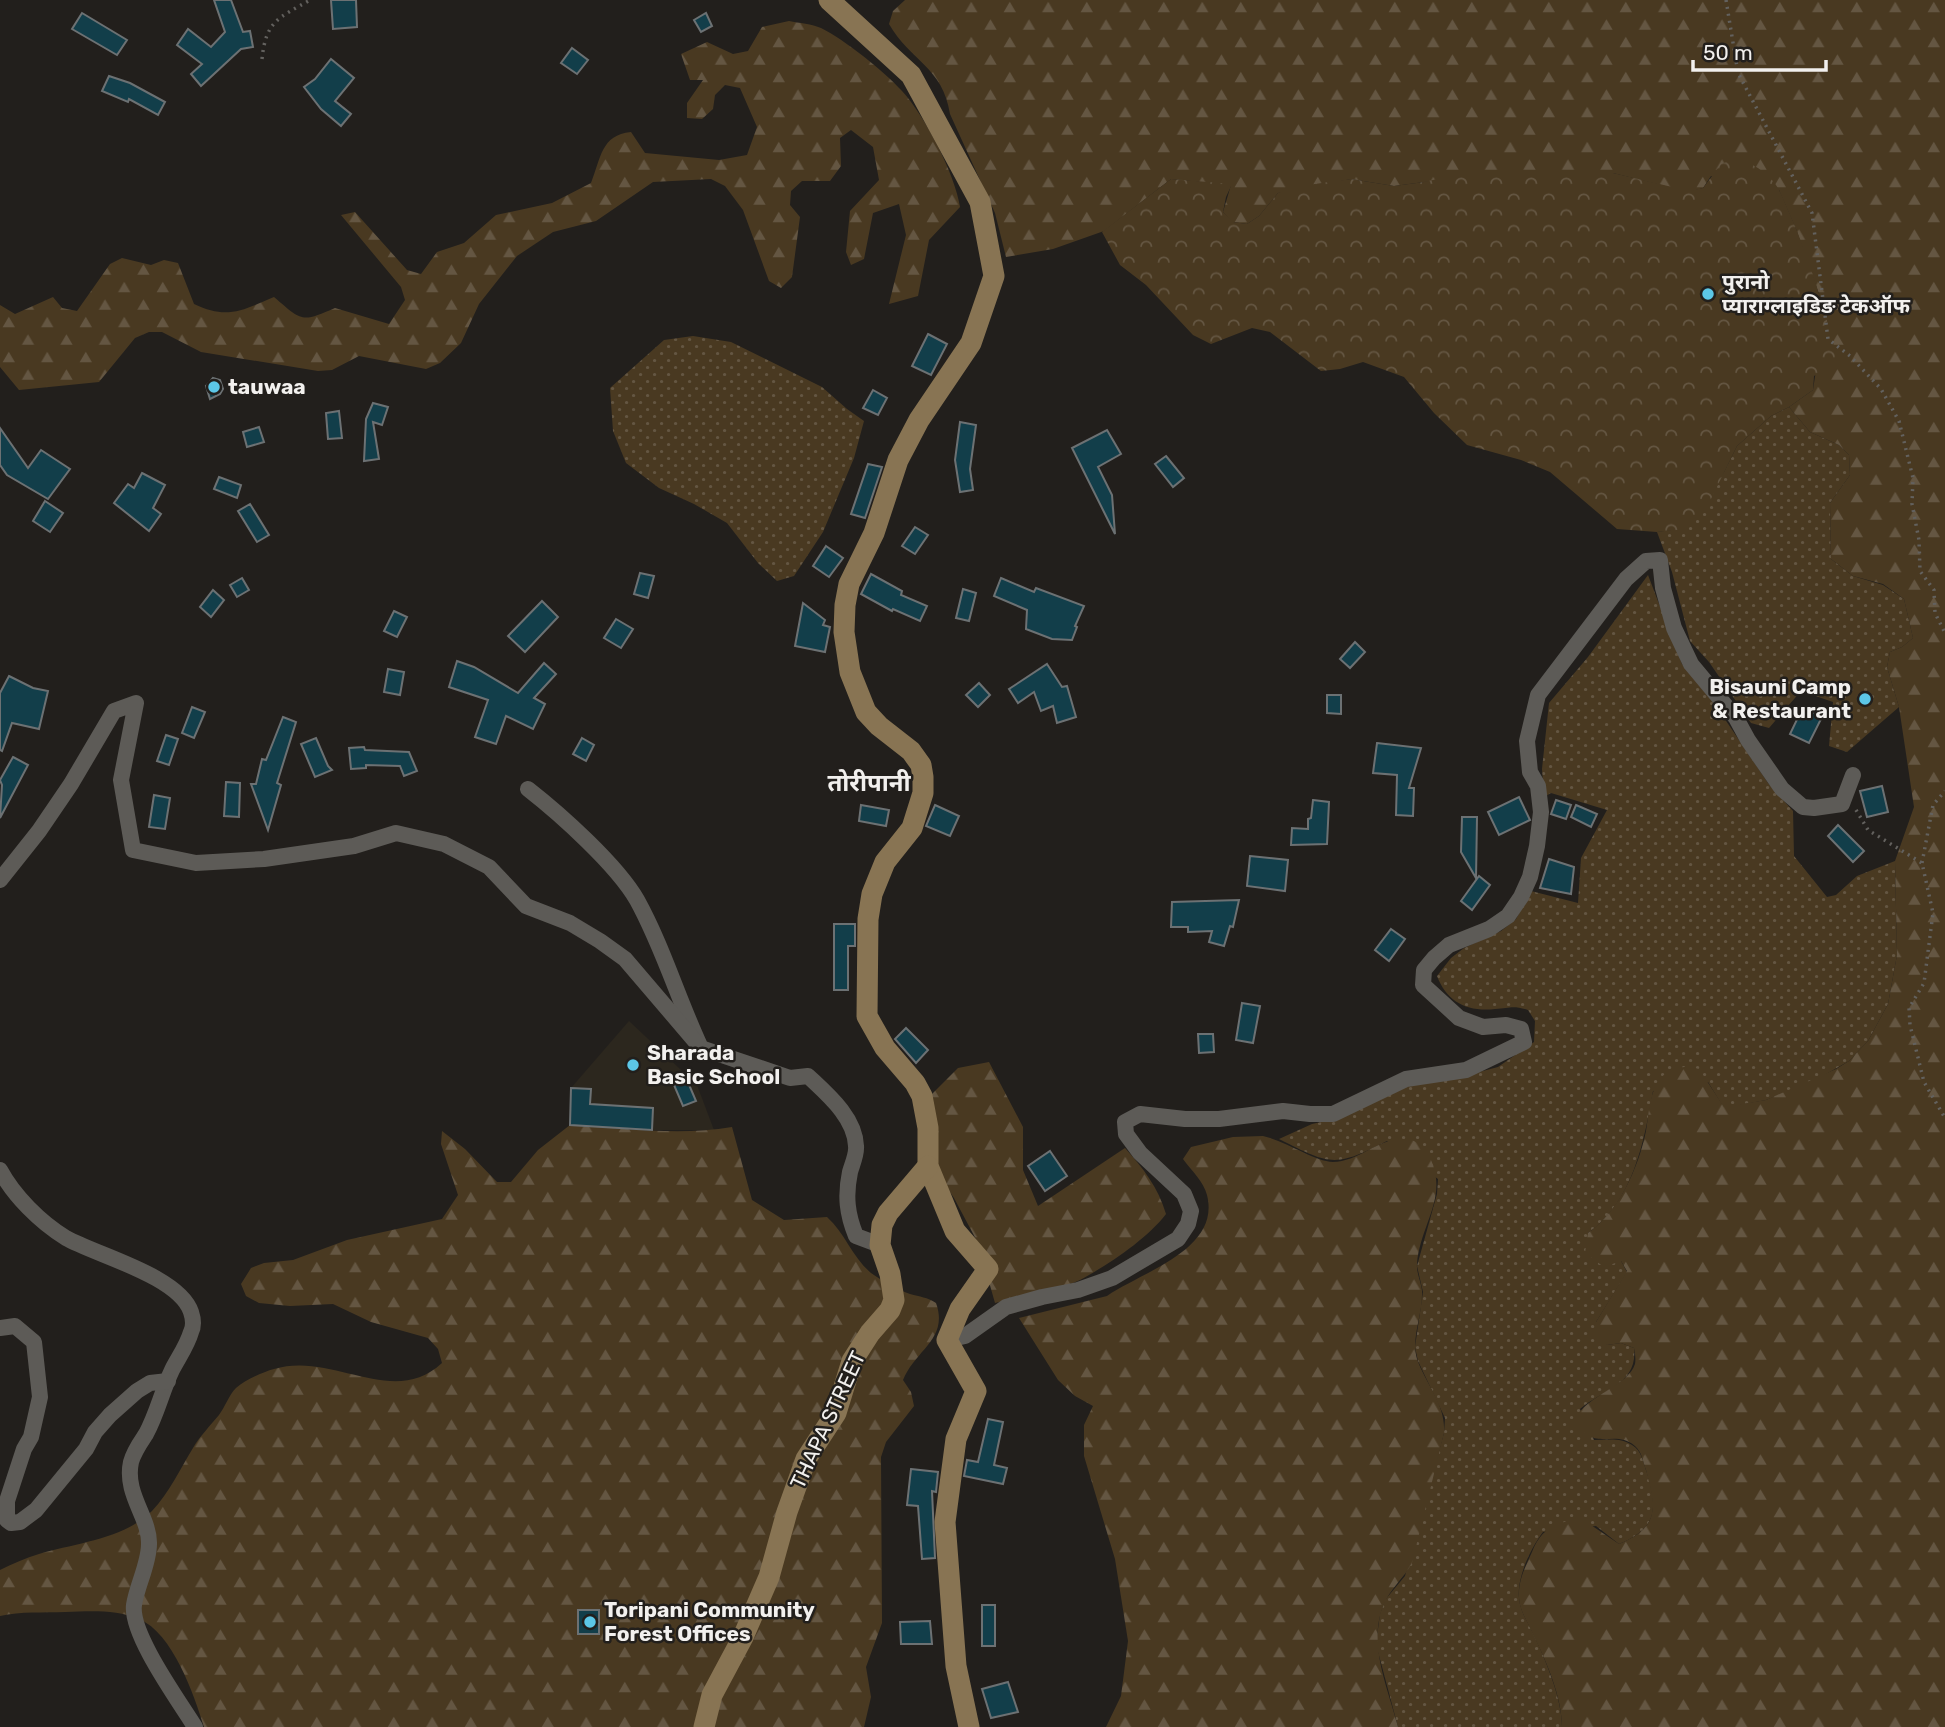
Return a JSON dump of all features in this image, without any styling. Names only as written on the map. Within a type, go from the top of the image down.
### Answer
[{"type":"street","points":[[829,0],[911,75],[980,202],[994,276],[971,343],[919,420],[898,460],[874,533],[849,584],[845,605],[844,632],[857,694],[866,712],[879,726],[911,751],[921,765],[923,777],[923,793],[912,828],[885,862],[872,894],[868,919],[866,1000],[867,1016],[873,1028],[885,1048],[915,1083],[922,1097],[928,1128],[928,1166],[955,1231],[988,1269],[960,1309],[947,1340]]},
{"type":"street","points":[[947,1340],[965,1336],[1006,1307],[1078,1290],[1112,1278],[1178,1239],[1188,1224],[1191,1210],[1184,1194],[1140,1153],[1126,1134],[1125,1122],[1140,1114],[1185,1119],[1219,1119],[1283,1111],[1333,1114],[1406,1079],[1466,1070],[1524,1042],[1521,1029],[1506,1025],[1483,1027],[1460,1018],[1423,985],[1424,970],[1449,945],[1489,929],[1508,916],[1521,897],[1530,877],[1541,812],[1538,786],[1530,772],[1527,741],[1538,695],[1626,579],[1646,561],[1660,560],[1663,588],[1674,628],[1691,664],[1736,718],[1782,789],[1803,807],[1842,804],[1853,775]]},
{"type":"street","points":[[0,880],[39,831],[71,784],[114,712],[136,703],[121,779],[133,850],[196,863],[264,859],[341,848],[373,842],[396,833],[444,844],[489,867],[526,906],[570,923],[625,959],[701,1048],[790,1078],[808,1076],[836,1103],[849,1122],[856,1146],[846,1188],[847,1214],[856,1236],[880,1245],[882,1225],[888,1213],[928,1166]]},
{"type":"street","points":[[528,789],[548,804],[612,867],[635,898],[657,941],[701,1048]]},
{"type":"street","points":[[0,1170],[15,1191],[51,1228],[81,1245],[118,1259],[169,1287],[183,1298],[192,1313],[192,1331],[131,1464],[131,1485],[149,1544],[134,1606],[135,1621],[147,1647],[195,1727]]},
{"type":"street","name":"THAPA STREET","points":[[704,1727],[712,1695],[744,1637],[769,1577],[787,1512],[806,1459],[836,1413],[852,1361],[870,1333],[890,1310],[894,1300],[890,1274],[880,1245]]},
{"type":"street","points":[[0,1328],[15,1326],[34,1342],[40,1397],[31,1437],[24,1449],[7,1501],[7,1520],[11,1523],[20,1522],[36,1510],[110,1415],[150,1383],[168,1381]]},
{"type":"street","points":[[947,1340],[975,1391],[956,1438],[945,1522],[956,1666],[969,1727]]},
{"type":"path","points":[[262,59],[264,38],[274,21],[310,0]]},
{"type":"path","points":[[1726,0],[1738,73],[1812,214],[1828,339],[1850,356],[1881,389],[1899,421],[1913,478],[1912,504],[1919,540],[1920,571],[1934,590],[1935,613],[1945,633]]},
{"type":"path","points":[[1945,791],[1933,805],[1922,863],[1933,913],[1924,983],[1909,1008],[1910,1025],[1924,1082],[1945,1118]]},
{"type":"path","points":[[1846,793],[1868,830],[1922,863]]},
{"type":"shaded area","name":"Sharada Basic School","points":[[629,1021],[697,1085],[714,1130],[652,1130],[570,1125],[571,1088]]},
{"type":"green space","points":[[905,0],[1945,0],[1945,1727],[1562,1727],[1552,1679],[1519,1599],[1520,1583],[1527,1562],[1540,1537],[1551,1527],[1582,1519],[1619,1544],[1642,1531],[1652,1515],[1652,1495],[1637,1448],[1619,1439],[1597,1439],[1582,1431],[1573,1421],[1588,1404],[1631,1372],[1635,1364],[1634,1348],[1621,1343],[1607,1345],[1596,1336],[1596,1322],[1627,1271],[1621,1261],[1604,1267],[1585,1253],[1588,1233],[1618,1201],[1638,1160],[1656,1085],[1673,1069],[1693,1068],[1699,1069],[1724,1107],[1766,1100],[1849,1061],[1868,1041],[1888,1004],[1897,955],[1895,861],[1914,807],[1899,707],[1887,667],[1890,652],[1913,638],[1904,599],[1883,584],[1853,576],[1831,559],[1830,503],[1850,475],[1849,455],[1839,445],[1810,432],[1789,407],[1813,390],[1825,311],[1779,190],[1711,176],[1703,188],[1689,192],[1613,173],[1424,182],[1394,186],[1351,179],[1278,193],[1259,216],[1247,224],[1232,222],[1223,212],[1231,185],[1171,179],[1104,231],[1053,249],[1006,257],[995,213],[950,114],[940,85],[897,37],[889,24],[893,11]]},
{"type":"green space","points":[[789,21],[831,33],[885,74],[911,102],[946,162],[960,207],[929,240],[918,296],[889,304],[906,235],[899,204],[873,213],[864,259],[851,265],[846,252],[850,211],[879,180],[873,147],[851,130],[840,138],[841,166],[830,181],[802,181],[791,191],[790,205],[800,217],[792,277],[781,288],[769,281],[743,210],[725,186],[711,179],[653,182],[596,221],[553,232],[517,256],[479,304],[461,343],[440,363],[426,369],[359,356],[332,370],[318,371],[201,352],[162,332],[149,332],[135,338],[99,382],[19,390],[0,367],[0,305],[15,314],[53,297],[62,308],[77,311],[110,264],[122,258],[151,265],[164,260],[178,263],[194,304],[206,309],[235,311],[274,297],[302,317],[315,316],[335,308],[389,324],[405,300],[401,287],[341,215],[355,212],[407,270],[421,274],[437,252],[464,243],[496,215],[552,203],[591,183],[604,149],[621,134],[631,132],[645,153],[719,160],[747,155],[757,127],[740,88],[725,85],[715,95],[713,109],[702,119],[687,118],[687,103],[703,80],[690,80],[681,54],[707,42],[733,54],[748,51],[762,27]]},
{"type":"green space","points":[[1734,159],[1758,168],[1779,190],[1810,267],[1838,361],[1814,376],[1813,390],[1771,416],[1737,446],[1708,505],[1686,529],[1657,532],[1617,529],[1550,472],[1521,460],[1467,445],[1434,413],[1404,377],[1363,362],[1321,371],[1270,332],[1252,328],[1211,344],[1193,335],[1146,285],[1120,265],[1102,232],[1171,179],[1232,184],[1223,212],[1233,222],[1247,224],[1259,216],[1278,193],[1293,187],[1351,179],[1394,186],[1473,171],[1613,173],[1689,191],[1703,188],[1721,164]]},
{"type":"green space","points":[[693,336],[731,342],[822,387],[864,421],[854,458],[823,532],[794,576],[777,581],[758,563],[727,523],[659,488],[626,463],[613,431],[610,388],[664,340]]},
{"type":"green space","points":[[1789,407],[1810,432],[1839,445],[1849,455],[1850,475],[1830,503],[1831,559],[1853,576],[1883,585],[1904,599],[1913,638],[1890,652],[1887,667],[1899,707],[1847,752],[1829,746],[1833,702],[1801,691],[1769,728],[1751,723],[1709,662],[1690,641],[1672,572],[1657,532],[1686,528],[1724,472],[1737,446],[1771,416]]},
{"type":"green space","points":[[1648,575],[1682,664],[1714,703],[1768,783],[1793,811],[1794,856],[1827,897],[1836,895],[1857,876],[1895,861],[1897,955],[1888,1004],[1868,1041],[1849,1061],[1812,1082],[1766,1100],[1724,1108],[1708,1082],[1653,1091],[1640,1150],[1626,1187],[1603,1220],[1588,1233],[1621,1261],[1627,1272],[1596,1322],[1607,1345],[1621,1343],[1634,1348],[1634,1360],[1625,1378],[1580,1409],[1594,1440],[1623,1441],[1638,1450],[1651,1486],[1651,1516],[1641,1531],[1619,1544],[1596,1526],[1543,1532],[1526,1563],[1520,1581],[1520,1603],[1552,1679],[1562,1727],[1398,1727],[1376,1644],[1385,1600],[1405,1576],[1444,1433],[1445,1418],[1418,1361],[1415,1347],[1423,1292],[1417,1266],[1437,1194],[1438,1179],[1387,1141],[1355,1156],[1333,1160],[1310,1154],[1279,1139],[1312,1124],[1335,1119],[1419,1081],[1498,1067],[1534,1042],[1535,1021],[1528,1010],[1515,1007],[1485,1010],[1467,1007],[1446,993],[1437,976],[1451,958],[1464,948],[1501,931],[1516,919],[1531,891],[1578,903],[1581,858],[1607,810],[1551,793],[1544,797],[1542,769],[1549,703],[1588,657]]},
{"type":"green space","points":[[989,1062],[1023,1127],[1023,1170],[1038,1206],[1125,1148],[1149,1178],[1166,1214],[1126,1251],[1080,1280],[995,1303],[978,1243],[938,1174],[926,1100],[958,1068]]},
{"type":"green space","points":[[570,1125],[671,1131],[732,1127],[752,1200],[784,1220],[827,1217],[871,1273],[900,1290],[936,1303],[938,1326],[929,1344],[903,1380],[911,1392],[914,1406],[886,1442],[881,1457],[882,1623],[866,1667],[871,1697],[864,1727],[204,1727],[188,1682],[172,1651],[151,1626],[139,1619],[112,1612],[93,1611],[0,1616],[0,1570],[39,1554],[114,1534],[141,1520],[164,1497],[196,1444],[234,1391],[249,1379],[274,1369],[296,1365],[403,1381],[423,1376],[442,1363],[438,1349],[428,1338],[371,1322],[333,1304],[290,1306],[259,1303],[246,1296],[241,1284],[251,1268],[264,1263],[293,1260],[347,1240],[442,1219],[458,1195],[441,1144],[442,1131],[465,1149],[497,1182],[511,1182],[538,1150]]},
{"type":"green space","points":[[1263,1136],[1333,1162],[1343,1161],[1393,1140],[1414,1141],[1421,1145],[1429,1156],[1435,1170],[1435,1197],[1417,1264],[1422,1295],[1415,1351],[1439,1404],[1444,1433],[1412,1563],[1393,1588],[1379,1619],[1378,1650],[1398,1727],[1106,1727],[1121,1696],[1128,1641],[1115,1559],[1084,1456],[1084,1425],[1093,1406],[1075,1396],[1058,1380],[1019,1318],[1107,1296],[1175,1257],[1202,1231],[1208,1214],[1205,1190],[1183,1159],[1191,1147],[1233,1137]]},
{"type":"building","points":[[214,0],[231,0],[243,32],[250,31],[253,47],[241,49],[201,86],[191,74],[202,64],[177,45],[188,29],[211,47],[225,32]]},
{"type":"building","points":[[331,0],[356,0],[357,27],[333,29]]},
{"type":"building","points":[[82,13],[127,40],[117,55],[72,29]]},
{"type":"building","points":[[706,13],[712,26],[701,32],[694,20]]},
{"type":"building","points":[[572,48],[588,60],[577,74],[561,63]]},
{"type":"building","points":[[331,59],[354,78],[335,101],[351,114],[341,126],[321,109],[304,87],[315,79]]},
{"type":"building","points":[[109,76],[130,83],[165,102],[158,115],[129,99],[128,102],[102,91]]},
{"type":"building","points":[[928,334],[947,344],[931,375],[912,366]]},
{"type":"building","name":"tauwaa","points":[[213,378],[220,380],[223,389],[220,394],[210,399],[206,386]]},
{"type":"building","points":[[873,390],[887,398],[878,415],[863,408]]},
{"type":"building","points":[[373,403],[388,407],[382,425],[373,422],[379,459],[364,461],[366,419]]},
{"type":"building","points":[[339,411],[342,438],[328,439],[326,413]]},
{"type":"building","points":[[960,422],[976,425],[970,469],[973,490],[960,492],[955,460]]},
{"type":"building","points":[[259,427],[264,442],[247,447],[243,432]]},
{"type":"building","points":[[0,428],[28,468],[41,450],[70,469],[48,499],[7,475],[0,465]]},
{"type":"building","points":[[1107,430],[1121,454],[1098,467],[1112,495],[1115,534],[1072,448]]},
{"type":"building","points":[[1166,456],[1184,478],[1173,487],[1155,464]]},
{"type":"building","points":[[868,464],[882,467],[865,518],[851,514]]},
{"type":"building","points":[[142,473],[165,485],[153,508],[161,514],[149,531],[114,503],[128,484],[134,488]]},
{"type":"building","points":[[219,477],[241,485],[237,498],[214,489]]},
{"type":"building","points":[[45,501],[63,513],[50,532],[33,521]]},
{"type":"building","points":[[250,504],[269,535],[257,542],[238,511]]},
{"type":"building","points":[[915,527],[928,535],[915,554],[902,546]]},
{"type":"building","points":[[826,546],[843,558],[829,577],[813,566]]},
{"type":"building","points":[[640,573],[654,576],[648,598],[634,594]]},
{"type":"building","points":[[871,574],[902,591],[901,595],[927,606],[920,621],[893,609],[892,611],[861,594]]},
{"type":"building","points":[[242,578],[249,590],[237,597],[230,585]]},
{"type":"building","points":[[1001,578],[1034,592],[1036,588],[1084,606],[1072,640],[1052,639],[1026,629],[1027,610],[994,596]]},
{"type":"building","points":[[963,589],[976,593],[969,621],[956,618]]},
{"type":"building","points":[[213,590],[224,600],[211,617],[200,607]]},
{"type":"building","points":[[542,601],[558,617],[525,652],[508,636]]},
{"type":"building","points":[[803,603],[825,620],[823,625],[830,627],[825,652],[795,646]]},
{"type":"building","points":[[394,611],[407,617],[397,637],[384,631]]},
{"type":"building","points":[[616,619],[633,629],[621,648],[604,638]]},
{"type":"building","points":[[1355,642],[1365,652],[1350,668],[1340,659]]},
{"type":"building","points":[[457,661],[474,667],[518,693],[544,663],[556,674],[534,698],[545,704],[533,729],[506,716],[496,744],[475,737],[488,700],[449,687]]},
{"type":"building","points":[[1047,664],[1062,687],[1067,686],[1076,717],[1057,723],[1053,706],[1041,711],[1034,692],[1018,703],[1009,689]]},
{"type":"building","points":[[388,669],[404,672],[400,695],[384,692]]},
{"type":"building","points":[[9,676],[33,688],[48,691],[39,729],[12,723],[2,751],[0,693]]},
{"type":"building","points":[[979,683],[990,695],[978,707],[966,695]]},
{"type":"building","points":[[1327,695],[1341,695],[1341,714],[1327,713]]},
{"type":"building","points":[[192,707],[205,712],[194,738],[182,733]]},
{"type":"building","points":[[1803,707],[1822,717],[1809,743],[1790,734]]},
{"type":"building","points":[[283,717],[296,722],[277,783],[281,785],[268,830],[251,784],[256,784],[262,759],[266,760]]},
{"type":"building","points":[[166,735],[178,739],[169,765],[157,761]]},
{"type":"building","points":[[316,738],[332,770],[315,777],[301,744]]},
{"type":"building","points":[[582,738],[594,745],[586,761],[573,754]]},
{"type":"building","points":[[1377,743],[1421,748],[1409,788],[1414,788],[1413,816],[1396,815],[1397,775],[1373,773]]},
{"type":"building","points":[[364,747],[365,750],[409,752],[417,771],[404,776],[400,766],[366,765],[366,768],[351,769],[349,748]]},
{"type":"building","points":[[13,757],[28,765],[0,818],[0,780]]},
{"type":"building","points":[[226,782],[240,783],[239,817],[224,816]]},
{"type":"building","points":[[1882,786],[1888,812],[1867,817],[1860,791]]},
{"type":"building","points":[[154,795],[170,798],[165,829],[149,827]]},
{"type":"building","points":[[1519,797],[1530,820],[1499,835],[1488,812]]},
{"type":"building","points":[[1313,800],[1329,802],[1327,844],[1291,845],[1292,828],[1308,829]]},
{"type":"building","points":[[1556,800],[1571,805],[1566,819],[1551,814]]},
{"type":"building","points":[[861,805],[889,810],[886,826],[859,821]]},
{"type":"building","points":[[935,805],[959,816],[950,836],[926,826]]},
{"type":"building","points":[[1576,805],[1597,814],[1591,827],[1571,817]]},
{"type":"building","points":[[1462,817],[1477,817],[1476,878],[1461,852]]},
{"type":"building","points":[[1838,825],[1864,851],[1853,862],[1828,836]]},
{"type":"building","points":[[1250,856],[1288,860],[1285,891],[1247,886]]},
{"type":"building","points":[[1549,859],[1574,867],[1571,894],[1540,888]]},
{"type":"building","points":[[1479,876],[1490,885],[1472,910],[1461,901]]},
{"type":"building","points":[[1239,900],[1233,927],[1230,926],[1224,946],[1209,942],[1212,931],[1188,932],[1188,927],[1171,927],[1172,902]]},
{"type":"building","points":[[834,924],[855,924],[855,946],[848,946],[848,990],[834,990]]},
{"type":"building","points":[[1391,929],[1405,939],[1389,961],[1375,950]]},
{"type":"building","points":[[1242,1003],[1260,1006],[1253,1043],[1236,1040]]},
{"type":"building","points":[[906,1028],[928,1050],[916,1063],[895,1039]]},
{"type":"building","points":[[1198,1034],[1213,1034],[1214,1052],[1199,1053]]},
{"type":"building","points":[[687,1080],[696,1101],[683,1106],[674,1085]]},
{"type":"building","points":[[571,1088],[591,1089],[590,1104],[653,1108],[652,1130],[570,1125]]},
{"type":"building","points":[[1050,1151],[1067,1176],[1045,1191],[1028,1166]]},
{"type":"building","points":[[988,1419],[1003,1422],[994,1465],[1007,1468],[1003,1484],[964,1476],[967,1460],[978,1462]]},
{"type":"building","points":[[911,1469],[938,1472],[936,1492],[932,1491],[935,1558],[922,1559],[918,1506],[907,1505]]},
{"type":"building","points":[[982,1605],[995,1605],[995,1646],[982,1646]]},
{"type":"building","points":[[578,1610],[599,1610],[599,1634],[578,1634]]},
{"type":"building","points":[[930,1621],[932,1644],[901,1644],[900,1622]]},
{"type":"building","points":[[1008,1682],[1018,1712],[991,1718],[982,1689]]},
{"type":"place","name":"पुरानो प्याराग्लाइडिङ टेकऑफ","points":[[1708,294]]},
{"type":"place","name":"tauwaa","points":[[214,387]]},
{"type":"place","name":"Bisauni Camp & Restaurant","points":[[1865,699]]},
{"type":"place","name":"Sharada Basic School","points":[[633,1065]]},
{"type":"place","name":"Toripani Community Forest Offices","points":[[590,1622]]},
{"type":"district","name":"तोरीपानी","points":[[869,783]]}]
